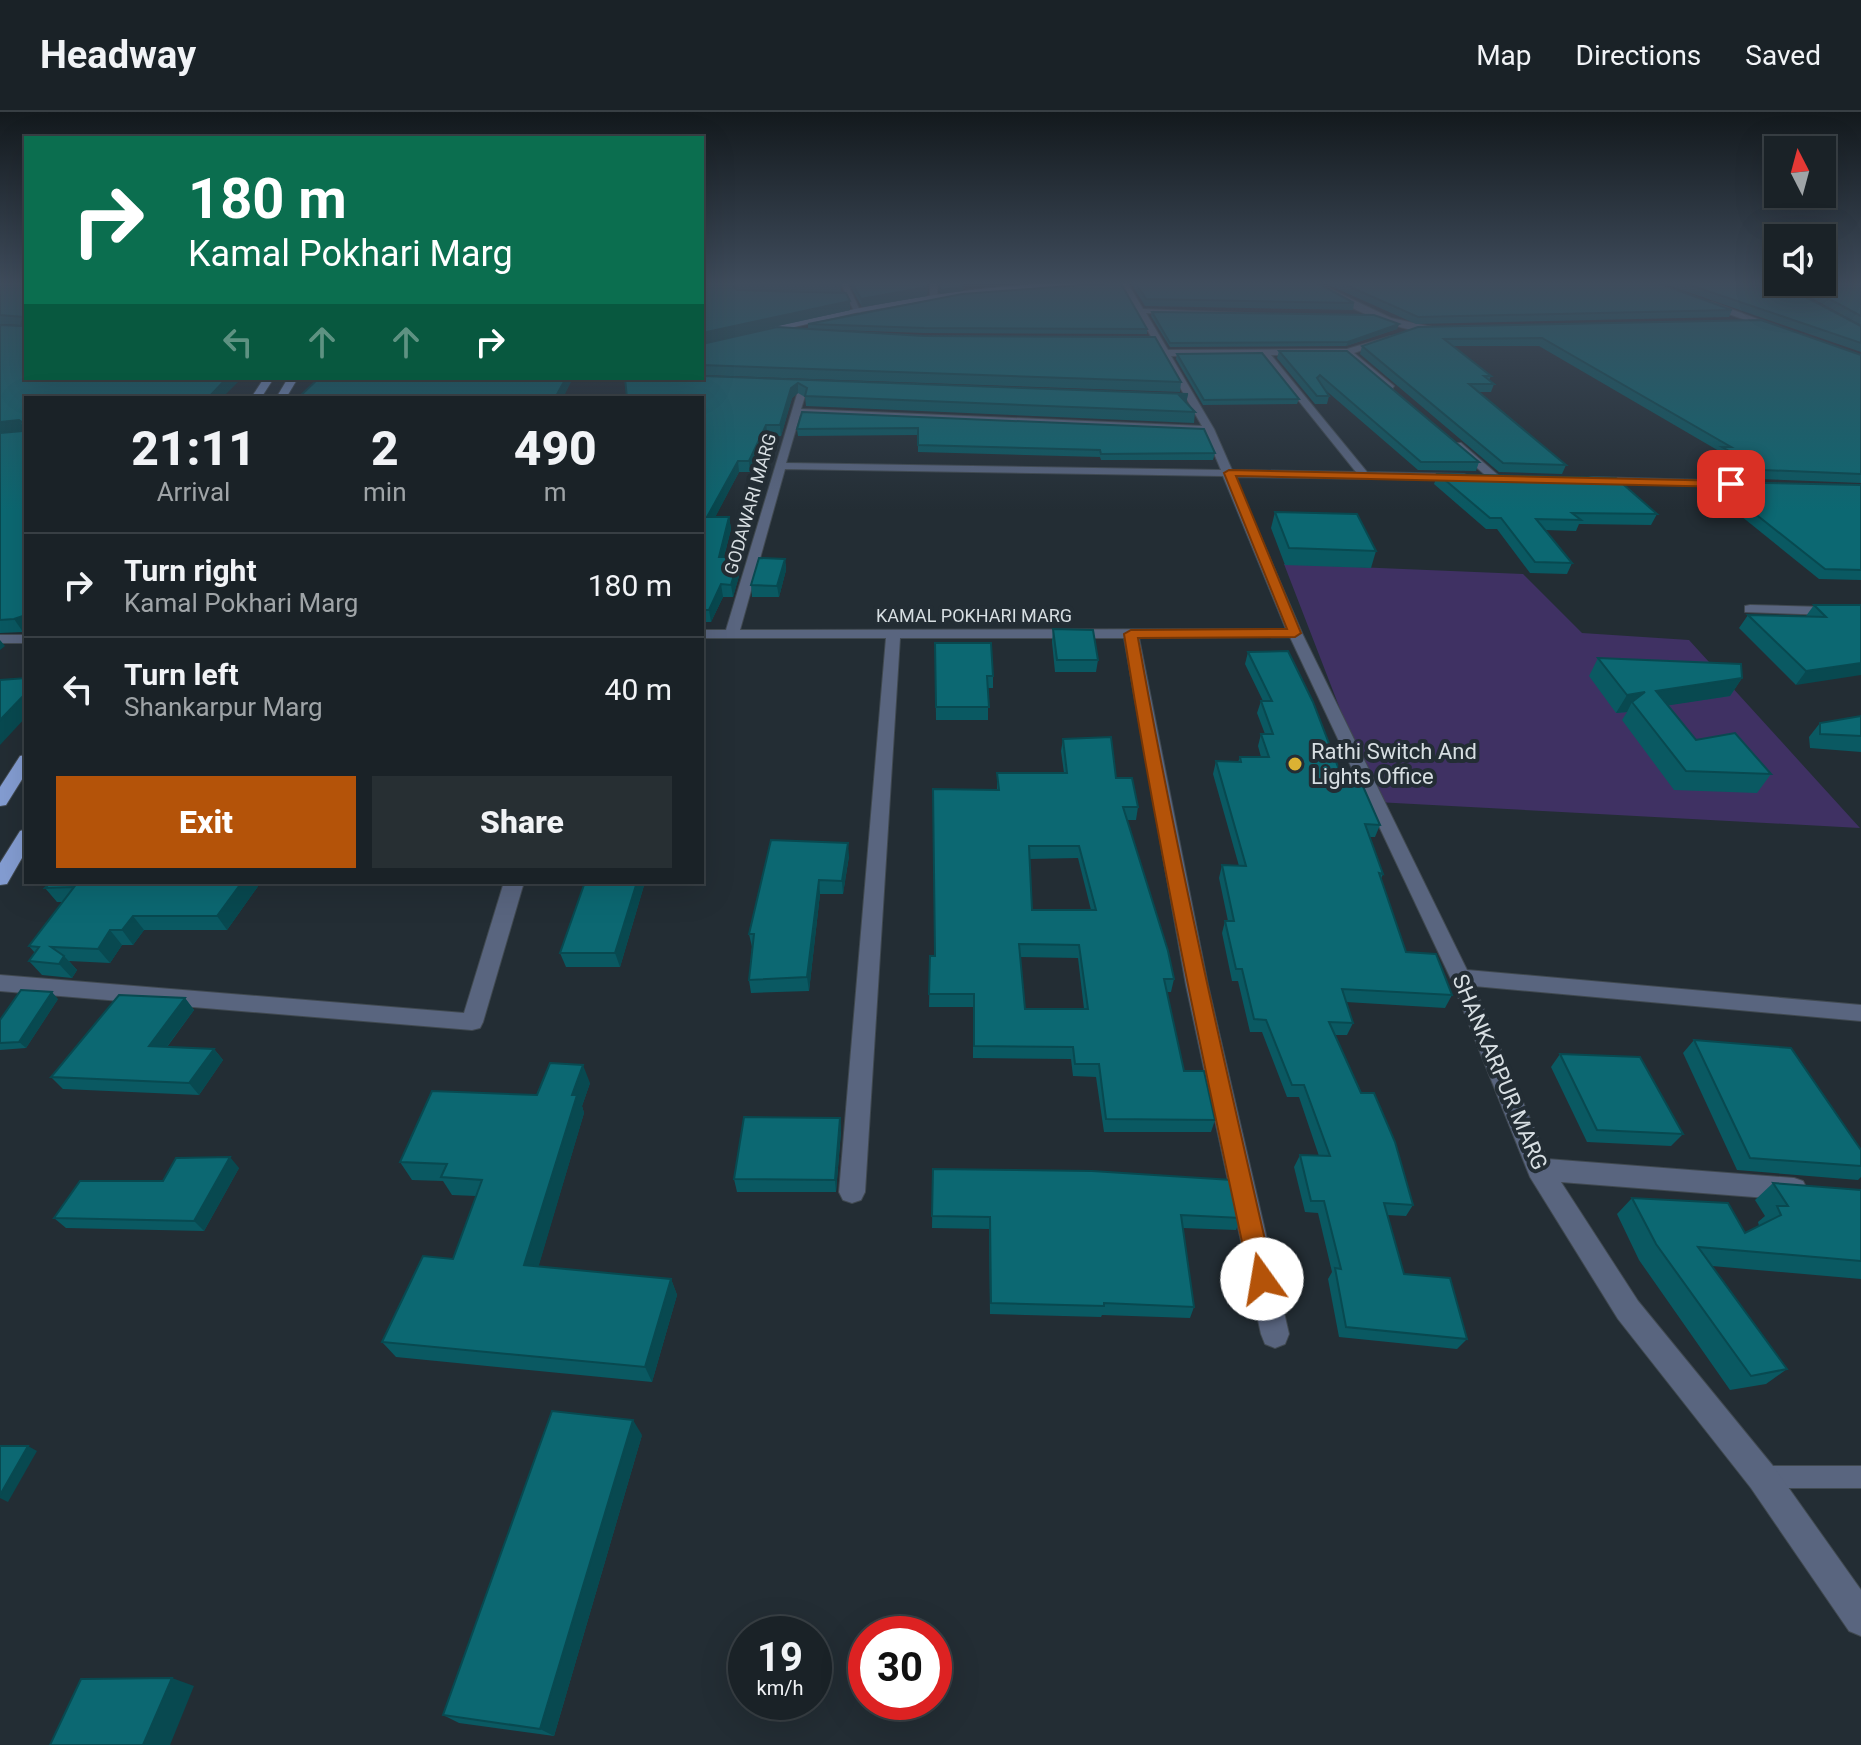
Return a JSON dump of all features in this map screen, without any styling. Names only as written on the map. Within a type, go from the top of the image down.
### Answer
[{"type":"main road","points":[[0,801],[24,763]]},
{"type":"main road","points":[[0,879],[24,838]]},
{"type":"street","name":"SHANKARPUR MARG","points":[[1169,358],[1209,429],[1295,633],[1460,977],[1539,1169],[1628,1310],[1762,1477],[1861,1619]]},
{"type":"street","points":[[1269,358],[1364,475]]},
{"type":"street","points":[[1355,358],[1405,400]]},
{"type":"street","points":[[789,383],[820,384]]},
{"type":"street","name":"GODAWARI MARG","points":[[732,634],[804,383]]},
{"type":"street","points":[[1176,398],[1192,398]]},
{"type":"street","points":[[796,412],[1209,429]]},
{"type":"street","points":[[1450,439],[1495,478]]},
{"type":"street","points":[[780,466],[1510,478]]},
{"type":"street","points":[[1573,480],[1759,485]]},
{"type":"street","points":[[1750,609],[1861,612]]},
{"type":"street","points":[[852,1192],[893,633]]},
{"type":"street","name":"KAMAL POKHARI MARG","points":[[704,634],[1295,633]]},
{"type":"street","points":[[1131,634],[1156,784],[1194,976],[1275,1334]]},
{"type":"street","points":[[0,639],[24,639]]},
{"type":"street","points":[[0,983],[472,1022],[513,884]]},
{"type":"street","points":[[1460,977],[1861,1013]]},
{"type":"street","points":[[1539,1169],[1815,1190]]},
{"type":"lane","points":[[1762,1477],[1861,1477]]},
{"type":"shaded area","points":[[1284,564],[1523,574],[1582,633],[1689,640],[1860,828],[1376,802]]},
{"type":"building","points":[[0,358],[24,358],[24,380],[225,380],[210,396],[24,396],[24,616],[0,620],[0,433],[22,431],[23,423],[19,420],[0,422]]},
{"type":"building","points":[[704,358],[1167,358],[1181,382],[704,365]]},
{"type":"building","points":[[1179,358],[1266,358],[1299,399],[1204,400]]},
{"type":"building","points":[[1285,358],[1356,358],[1479,462],[1421,462],[1320,375],[1317,378],[1329,396],[1317,396]]},
{"type":"building","points":[[1377,358],[1468,358],[1491,376],[1484,376],[1494,384],[1469,384],[1566,465],[1503,463]]},
{"type":"building","points":[[1577,358],[1861,358],[1861,474],[1763,470],[1722,447],[1731,447]]},
{"type":"building","points":[[704,376],[1188,394],[1179,395],[1195,412],[805,396],[807,388],[798,383],[791,388],[780,425],[766,425],[749,461],[738,461],[707,517],[729,517],[719,557],[739,557],[731,585],[721,584],[709,610],[704,610],[704,396],[627,396],[625,380],[704,380]]},
{"type":"building","points":[[317,380],[565,380],[556,396],[300,396]]},
{"type":"building","points":[[802,412],[1204,429],[1215,453],[1101,454],[1100,450],[918,445],[918,428],[797,429]]},
{"type":"building","points":[[1438,474],[1616,478],[1657,514],[1572,513],[1581,520],[1536,519],[1572,563],[1535,562],[1501,518],[1490,518]]},
{"type":"building","points":[[1715,482],[1861,485],[1861,570],[1825,569]]},
{"type":"building","points":[[1275,512],[1357,514],[1376,551],[1289,548]]},
{"type":"building","points":[[759,558],[785,559],[777,586],[751,585]]},
{"type":"building","points":[[1814,605],[1861,605],[1861,663],[1806,671],[1748,615],[1826,617]]},
{"type":"building","points":[[1053,629],[1093,630],[1098,660],[1057,660]]},
{"type":"building","points":[[935,643],[991,643],[993,676],[987,676],[989,707],[936,707]]},
{"type":"building","points":[[1288,651],[1313,702],[1345,785],[1362,784],[1380,825],[1365,824],[1406,952],[1436,954],[1452,995],[1342,989],[1353,1023],[1329,1022],[1361,1093],[1374,1093],[1395,1142],[1413,1205],[1384,1203],[1404,1274],[1450,1278],[1467,1339],[1346,1327],[1335,1268],[1341,1269],[1324,1201],[1311,1201],[1300,1155],[1330,1156],[1304,1085],[1292,1085],[1266,1020],[1254,1019],[1242,969],[1236,969],[1225,921],[1234,921],[1222,865],[1246,866],[1216,761],[1241,762],[1240,757],[1269,757],[1261,734],[1273,734],[1261,701],[1272,701],[1248,652]]},
{"type":"building","points":[[1598,658],[1741,664],[1742,678],[1656,691],[1696,740],[1735,733],[1771,774],[1686,771],[1632,702],[1645,692],[1627,695]]},
{"type":"building","points":[[24,678],[24,695],[0,720],[0,680]]},
{"type":"building","points":[[1861,716],[1861,736],[1820,734],[1820,723]]},
{"type":"building","points":[[1111,737],[1116,778],[1132,778],[1138,807],[1123,807],[1168,951],[1174,979],[1164,979],[1184,1071],[1204,1071],[1215,1120],[1106,1119],[1099,1064],[1075,1064],[1073,1047],[974,1046],[974,994],[929,994],[930,956],[935,956],[933,789],[999,790],[997,773],[1067,773],[1063,739]],"holes":[[[1029,846],[1079,846],[1096,910],[1032,910]],[[1019,944],[1079,945],[1088,1009],[1025,1009]]]},
{"type":"building","points":[[771,840],[848,843],[842,881],[819,880],[807,977],[749,980],[754,934],[749,934]]},
{"type":"building","points":[[49,884],[241,884],[217,916],[133,916],[122,930],[110,930],[98,949],[51,947],[64,956],[59,964],[29,961],[39,947],[29,946],[74,887],[45,888]]},
{"type":"building","points":[[584,884],[636,884],[615,953],[560,953]]},
{"type":"building","points":[[21,990],[52,992],[19,1042],[0,1043],[0,1020]]},
{"type":"building","points":[[119,995],[185,998],[149,1046],[214,1049],[189,1083],[51,1077]]},
{"type":"building","points":[[1694,1040],[1791,1048],[1861,1150],[1861,1166],[1750,1158]]},
{"type":"building","points":[[1560,1054],[1640,1057],[1683,1134],[1597,1130]]},
{"type":"building","points":[[550,1063],[583,1065],[572,1095],[577,1095],[524,1265],[671,1279],[645,1367],[382,1342],[423,1256],[453,1259],[482,1180],[441,1177],[447,1164],[400,1162],[432,1091],[537,1095]]},
{"type":"building","points":[[744,1117],[840,1118],[835,1180],[734,1179]]},
{"type":"building","points":[[230,1157],[194,1221],[54,1218],[80,1181],[163,1181],[176,1158]]},
{"type":"building","points":[[933,1169],[1092,1171],[1232,1180],[1241,1218],[1181,1215],[1194,1307],[991,1303],[990,1217],[932,1216]]},
{"type":"building","points":[[1773,1183],[1861,1190],[1861,1261],[1698,1247],[1787,1369],[1751,1376],[1656,1244],[1632,1198],[1728,1203],[1745,1233],[1781,1215],[1777,1206],[1788,1206]]},
{"type":"building","points":[[552,1411],[633,1420],[540,1729],[443,1715]]},
{"type":"building","points":[[0,1446],[28,1446],[0,1495]]},
{"type":"building","points":[[172,1678],[143,1745],[50,1745],[81,1679]]},
{"type":"place","name":"Rathi Switch And Lights Office","points":[[1295,764]]},
{"type":"route","points":[[1262,1279],[1194,976],[1156,784],[1131,634],[1295,633],[1229,473],[1731,484]]}]
